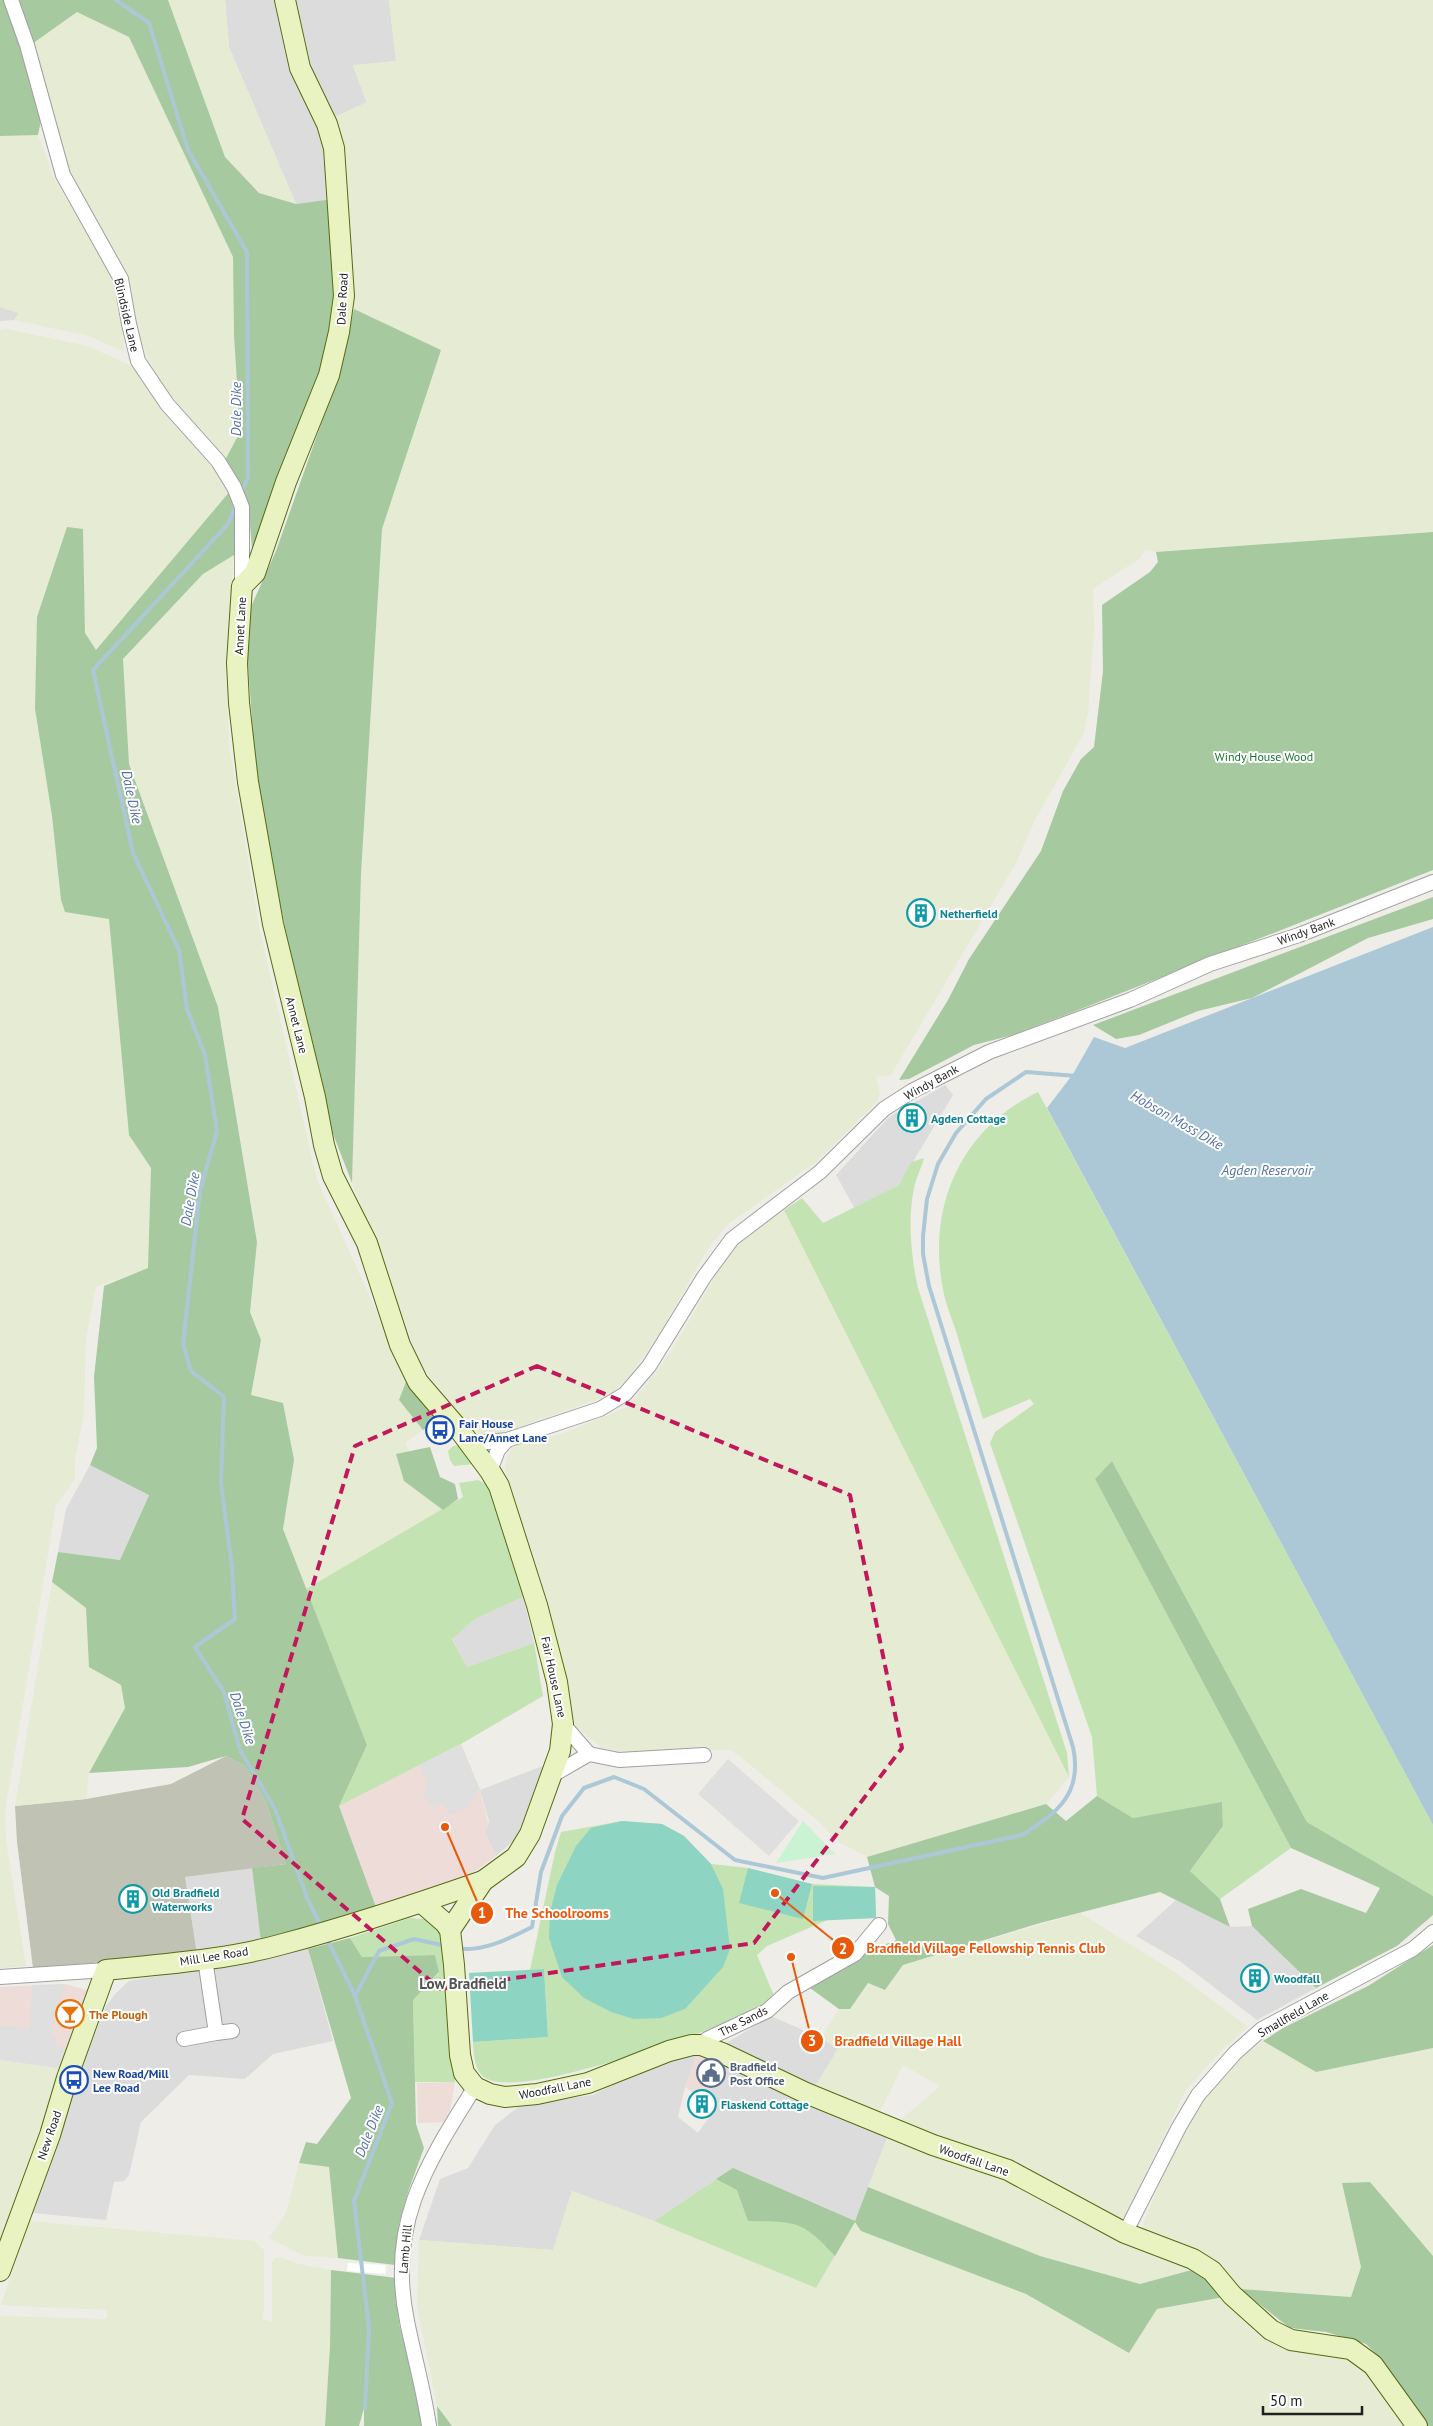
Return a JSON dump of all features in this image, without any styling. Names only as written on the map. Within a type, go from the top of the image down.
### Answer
[{"type":"street","name":"Blindside Lane","points":[[11,0],[27,45],[63,175],[121,279],[138,361],[167,404],[218,461],[234,487],[242,507],[242,586]]},
{"type":"street","name":"Dale Road","points":[[242,586],[255,573],[286,482],[329,375],[340,332],[344,296],[334,148],[326,124],[300,68],[285,0]]},
{"type":"street","name":"Annet Lane","points":[[242,586],[238,673],[240,722],[248,782],[273,924],[324,1145],[333,1176],[367,1243],[400,1345],[414,1375],[465,1437]]},
{"type":"street","name":"Windy Bank","points":[[465,1437],[479,1443],[507,1440],[600,1409],[625,1394],[649,1366],[704,1277],[732,1239],[820,1172],[884,1110],[912,1091],[989,1052],[1130,1000],[1210,964],[1299,935],[1433,882]]},
{"type":"street","name":"Fair House Lane","points":[[422,1903],[483,1881],[516,1856],[530,1834],[552,1776],[560,1751],[563,1724],[556,1682],[537,1605],[499,1486],[490,1470],[465,1437]]},
{"type":"street","points":[[490,1470],[498,1450],[507,1440]]},
{"type":"street","points":[[563,1724],[589,1754],[619,1760],[704,1755]]},
{"type":"street","points":[[552,1776],[589,1754]]},
{"type":"street","points":[[450,1932],[483,1881]]},
{"type":"street","points":[[422,1903],[445,1923],[450,1932],[460,2055],[464,2073],[475,2087]]},
{"type":"street","name":"Mill Lee Road","points":[[0,1978],[106,1970],[205,1959],[282,1945],[422,1903]]},
{"type":"street","name":"The Sands","points":[[700,2045],[707,2039],[767,2010],[788,1992],[855,1954],[879,1925]]},
{"type":"street","name":"Smallfield Lane","points":[[1126,2233],[1179,2127],[1198,2095],[1235,2053],[1262,2030],[1413,1949],[1433,1932]]},
{"type":"street","points":[[205,1959],[216,2033]]},
{"type":"street","name":"New Road","points":[[0,2271],[50,2135],[69,2073],[106,1970]]},
{"type":"street","points":[[184,2039],[232,2031]]},
{"type":"street","name":"Woodfall Lane","points":[[475,2087],[490,2094],[505,2097],[537,2094],[588,2083],[668,2051],[700,2045],[722,2053],[806,2093],[933,2145],[1008,2170],[1126,2233],[1193,2258],[1212,2271],[1232,2294],[1271,2330],[1290,2340],[1351,2349],[1373,2365],[1418,2426]]},
{"type":"street","name":"Lamb Hill","points":[[429,2426],[406,2320],[402,2270],[404,2232],[414,2194],[441,2139],[475,2087]]},
{"type":"highlighted area","points":[[537,1366],[850,1495],[902,1748],[754,1943],[440,1989],[242,1819],[355,1446]]},
{"type":"shaded area","points":[[168,0],[225,0],[229,47],[296,204],[259,193],[225,157]]},
{"type":"shaded area","points":[[225,0],[277,0],[323,134],[333,199],[296,204],[229,47]]},
{"type":"shaded area","points":[[292,0],[389,0],[396,61],[353,66],[367,103],[332,118],[314,83]]},
{"type":"shaded area","points":[[389,0],[1433,0],[1433,532],[1156,552],[1145,550],[1139,559],[1093,589],[1094,630],[1088,712],[1084,733],[1036,818],[1015,865],[891,1075],[876,1077],[880,1094],[876,1103],[816,1162],[728,1224],[709,1247],[660,1333],[630,1375],[611,1395],[491,1436],[474,1433],[421,1365],[352,1183],[361,874],[382,529],[441,350],[354,309],[342,157],[332,118],[367,102],[353,65],[396,61]]},
{"type":"shaded area","points":[[77,12],[129,37],[233,257],[234,335],[240,432],[224,462],[160,381],[149,361],[140,338],[128,277],[68,168],[32,44]]},
{"type":"shaded area","points":[[38,135],[56,183],[118,282],[124,352],[89,336],[14,320],[19,313],[0,307],[0,136]]},
{"type":"shaded area","points":[[0,307],[19,313],[14,320],[0,321]]},
{"type":"shaded area","points":[[7,329],[87,346],[137,368],[162,409],[231,490],[96,651],[85,634],[83,529],[35,709],[52,816],[61,900],[65,912],[109,918],[129,1134],[151,1168],[148,1268],[96,1287],[86,1338],[84,1412],[75,1459],[75,1479],[56,1505],[5,1811],[6,1841],[26,1966],[0,1968],[0,330]]},
{"type":"shaded area","points":[[234,555],[226,664],[229,744],[259,927],[317,1180],[407,1379],[399,1400],[423,1430],[405,1443],[443,1510],[306,1589],[283,1529],[294,1460],[251,1395],[261,1340],[250,1312],[257,1240],[218,1007],[129,764],[123,659],[203,574]]},
{"type":"shaded area","points":[[945,1085],[953,1095],[899,1185],[855,1209],[836,1175],[889,1117]]},
{"type":"shaded area","points":[[784,1210],[1069,1777],[1046,1804],[867,1857],[839,1842],[818,1821],[732,1750],[622,1752],[602,1748],[575,1726],[548,1601],[505,1469],[507,1457],[514,1446],[562,1434],[628,1407],[671,1352],[728,1254],[752,1229]]},
{"type":"shaded area","points":[[90,1465],[149,1494],[120,1560],[58,1552],[66,1509]]},
{"type":"shaded area","points":[[52,1582],[86,1608],[89,1666],[121,1685],[125,1707],[89,1773],[86,1799],[15,1806]]},
{"type":"shaded area","points":[[523,1597],[534,1643],[467,1667],[452,1638],[475,1619]]},
{"type":"shaded area","points":[[461,1744],[480,1790],[488,1822],[485,1832],[496,1856],[460,1882],[376,1907],[339,1806]]},
{"type":"shaded area","points":[[461,1744],[480,1790],[474,1793],[476,1799],[468,1802],[469,1806],[449,1815],[444,1803],[433,1808],[423,1794],[428,1783],[419,1765]]},
{"type":"shaded area","points":[[226,1756],[245,1766],[265,1800],[286,1864],[185,1877],[197,1954],[33,1968],[17,1842],[15,1806],[86,1799],[171,1784]]},
{"type":"shaded area","points":[[728,1759],[799,1821],[769,1856],[698,1794]]},
{"type":"shaded area","points":[[543,1766],[526,1830],[496,1856],[485,1832],[489,1821],[480,1790]]},
{"type":"shaded area","points":[[252,1868],[261,1942],[197,1954],[185,1877]]},
{"type":"shaded area","points":[[1176,1900],[1230,1927],[1252,1926],[1316,1988],[1257,2020],[1181,1962],[1136,1936]]},
{"type":"shaded area","points":[[1080,1913],[1176,1973],[1248,2027],[1223,2049],[1186,2090],[1125,2216],[1119,2219],[896,2124],[940,2086],[903,2065],[878,2116],[813,2090],[838,2049],[821,2038],[839,2009],[850,2009],[868,1983],[885,1990],[903,1965]]},
{"type":"shaded area","points":[[308,1949],[333,2041],[273,2054],[245,2079],[189,2075],[141,2122],[129,2175],[124,2181],[114,2182],[106,2220],[33,2213],[79,2075],[106,2006],[116,1993],[129,1981]]},
{"type":"shaded area","points":[[65,1984],[90,1991],[71,2051],[0,2060],[0,1987]]},
{"type":"shaded area","points":[[65,1984],[50,2036],[57,2038],[54,2045],[71,2051],[63,2069],[0,2060],[0,2025],[30,2029],[32,1985]]},
{"type":"shaded area","points":[[771,2016],[821,2038],[838,2049],[813,2090],[725,2044]]},
{"type":"shaded area","points":[[1263,2041],[1317,2072],[1433,2048],[1433,2256],[1370,2182],[1342,2183],[1361,2267],[1351,2297],[1240,2289],[1141,2229],[1164,2174],[1202,2098],[1241,2058]]},
{"type":"shaded area","points":[[697,2054],[685,2087],[678,2117],[698,2133],[712,2113],[710,2092],[722,2062],[889,2133],[855,2221],[733,2168],[654,2221],[572,2191],[553,2250],[419,2240],[440,2179],[468,2168],[495,2125],[521,2105],[593,2095],[625,2078],[682,2055]]},
{"type":"shaded area","points":[[697,2054],[722,2062],[710,2092],[709,2098],[715,2103],[712,2113],[689,2106],[692,2092],[685,2087]]},
{"type":"shaded area","points":[[0,2060],[63,2069],[0,2242]]},
{"type":"shaded area","points":[[455,2082],[448,2122],[418,2123],[417,2083]]},
{"type":"shaded area","points":[[888,2137],[1006,2176],[1199,2268],[1140,2284],[1040,2256],[868,2187]]},
{"type":"shaded area","points":[[299,2163],[329,2167],[338,2258],[304,2256],[269,2238],[286,2213]]},
{"type":"shaded area","points":[[572,2191],[654,2221],[816,2288],[855,2221],[861,2231],[1026,2294],[1129,2353],[1157,2309],[1224,2297],[1262,2334],[1293,2351],[1347,2358],[1364,2371],[1381,2390],[1404,2426],[452,2426],[437,2406],[417,2306],[419,2240],[553,2250]]},
{"type":"shaded area","points":[[29,2221],[255,2241],[264,2250],[264,2310],[262,2319],[272,2322],[272,2263],[274,2258],[280,2257],[299,2264],[331,2270],[330,2346],[325,2426],[0,2426],[0,2316],[107,2319],[107,2310],[1,2305]]},
{"type":"green space","points":[[0,0],[6,0],[42,116],[38,135],[0,136]]},
{"type":"green space","points":[[18,0],[168,0],[225,157],[259,193],[296,204],[333,199],[337,293],[320,373],[252,549],[248,501],[237,479],[224,462],[240,432],[234,335],[233,257],[129,37],[77,12],[32,44]]},
{"type":"green space","points":[[354,309],[441,350],[382,529],[361,874],[352,1183],[330,1126],[306,1029],[264,825],[256,778],[245,620],[276,551],[337,379]]},
{"type":"green space","points":[[231,490],[238,509],[234,555],[203,574],[123,659],[129,764],[218,1007],[257,1242],[250,1312],[261,1340],[251,1395],[283,1403],[294,1460],[283,1529],[367,1745],[339,1806],[376,1907],[261,1942],[252,1868],[286,1864],[265,1800],[245,1766],[226,1756],[188,1767],[89,1773],[125,1708],[121,1685],[89,1667],[86,1608],[52,1582],[58,1552],[120,1560],[149,1495],[90,1465],[97,1448],[94,1377],[104,1286],[148,1268],[151,1168],[129,1135],[109,919],[65,912],[61,900],[52,816],[35,709],[37,617],[67,527],[83,529],[85,633],[96,650]]},
{"type":"green space","name":"Windy House Wood","points":[[1433,532],[1433,870],[1076,1011],[1013,1035],[974,1045],[909,1079],[899,1080],[948,1000],[969,959],[1041,851],[1063,791],[1081,759],[1094,747],[1103,671],[1102,605],[1150,572],[1158,562],[1156,552]]},
{"type":"green space","points":[[1433,897],[1433,919],[1368,938],[1252,998],[1198,1011],[1139,1035],[1116,1039],[1093,1025]]},
{"type":"green space","points":[[1038,1092],[1433,1825],[1433,1896],[1307,1822],[1112,1461],[1095,1479],[1291,1848],[1220,1899],[1190,1871],[1223,1826],[1222,1803],[1133,1818],[1097,1796],[1092,1737],[990,1443],[995,1432],[1034,1404],[1030,1399],[983,1419],[944,1295],[939,1254],[941,1225],[946,1197],[957,1171],[971,1147],[989,1126],[1012,1107]]},
{"type":"green space","points":[[924,1158],[915,1184],[911,1209],[913,1263],[918,1288],[1067,1753],[1069,1777],[784,1210],[802,1198],[823,1223],[899,1185],[911,1162]]},
{"type":"green space","points":[[407,1379],[440,1421],[423,1430],[399,1400]]},
{"type":"green space","points":[[460,1445],[474,1464],[454,1466],[448,1451],[453,1446]]},
{"type":"green space","points":[[430,1447],[440,1477],[455,1484],[458,1499],[443,1510],[404,1481],[396,1454]]},
{"type":"green space","points":[[1112,1461],[1307,1822],[1433,1896],[1433,1915],[1397,1946],[1316,1988],[1252,1926],[1248,1909],[1301,1889],[1366,1913],[1380,1888],[1291,1848],[1095,1479]]},
{"type":"green space","points":[[478,1480],[490,1486],[523,1597],[475,1619],[452,1639],[467,1667],[534,1643],[543,1696],[461,1744],[339,1806],[367,1745],[306,1589],[463,1497],[459,1483]]},
{"type":"green space","points":[[1097,1796],[1133,1818],[1222,1802],[1223,1826],[1190,1871],[1220,1899],[1230,1927],[1160,1892],[1040,1923],[903,1965],[885,1990],[868,1983],[850,2009],[839,2009],[810,1988],[874,1949],[896,1940],[888,1924],[889,1896],[875,1887],[867,1857],[1046,1804],[1066,1821]]},
{"type":"green space","points":[[622,1821],[662,1824],[684,1836],[711,1864],[748,1868],[812,1884],[875,1887],[876,1918],[830,1919],[767,1946],[757,1955],[775,1998],[764,2010],[666,2045],[580,2070],[541,2079],[509,2082],[487,2079],[477,2068],[473,2042],[548,2037],[544,1969],[530,1970],[561,1832]]},
{"type":"green space","points":[[622,1821],[662,1824],[684,1836],[711,1864],[723,1889],[730,1949],[723,1967],[685,2009],[661,2018],[634,2019],[611,2012],[584,1998],[562,1977],[549,1938],[550,1912],[557,1885],[576,1846],[591,1828]]},
{"type":"green space","points":[[803,1821],[835,1854],[776,1863]]},
{"type":"green space","points":[[748,1868],[812,1884],[803,1919],[739,1903]]},
{"type":"green space","points":[[813,1886],[875,1887],[876,1918],[813,1921]]},
{"type":"green space","points":[[410,1918],[424,1919],[433,1923],[443,1934],[448,1972],[455,2082],[415,2082],[413,1999],[439,1973],[435,1955],[362,1957],[350,1938]]},
{"type":"green space","points":[[350,1938],[362,1957],[435,1955],[439,1972],[413,2000],[416,2124],[424,2148],[399,2224],[395,2265],[338,2258],[329,2167],[299,2163],[306,2142],[317,2144],[351,2098],[308,1949]]},
{"type":"green space","points":[[1433,1945],[1433,2048],[1316,2072],[1263,2041],[1283,2028],[1368,1986]]},
{"type":"green space","points":[[544,1969],[548,2037],[473,2042],[469,1973]]},
{"type":"green space","points":[[733,2168],[855,2221],[816,2288],[654,2221]]},
{"type":"green space","points":[[733,2168],[855,2221],[868,2187],[1040,2256],[1140,2284],[1199,2268],[1224,2297],[1157,2309],[1129,2353],[1026,2294],[861,2231],[855,2222],[835,2256],[814,2235],[797,2225],[748,2221],[737,2190],[716,2179]]},
{"type":"green space","points":[[1370,2182],[1433,2256],[1433,2426],[1427,2426],[1383,2361],[1366,2344],[1326,2332],[1290,2328],[1240,2289],[1351,2297],[1361,2267],[1342,2183]]},
{"type":"green space","points":[[331,2270],[397,2278],[399,2323],[416,2389],[423,2426],[364,2426],[364,2408],[359,2426],[325,2426],[330,2346]]},
{"type":"green space","points":[[437,2406],[452,2426],[438,2426]]},
{"type":"water","name":"Agden Reservoir","points":[[1433,927],[1433,1825],[1047,1108],[1073,1074],[1094,1037],[1125,1048]]},
{"type":"pier","points":[[348,2263],[386,2265],[385,2274],[347,2271]]},
{"type":"waterway","name":"Dale Dike","points":[[116,0],[149,23],[188,150],[247,252],[248,478],[241,493]]},
{"type":"waterway","name":"Dale Dike","points":[[236,504],[228,524],[93,670],[133,853],[179,950],[187,1009],[205,1055],[217,1131],[200,1191],[183,1344],[191,1371],[224,1397],[221,1483],[232,1568],[235,1619],[195,1647],[224,1692],[240,1750],[275,1809],[308,1900],[322,1928]]},
{"type":"waterway","points":[[457,1948],[476,1948],[496,1944],[532,1927],[541,1872],[562,1816],[584,1788],[614,1777],[644,1789],[735,1860],[823,1878],[1022,1835],[1046,1819],[1064,1800],[1070,1790],[1074,1777],[1073,1747],[929,1286],[923,1254],[923,1236],[927,1199],[938,1164],[956,1133],[986,1099],[1026,1072],[1076,1076]]},
{"type":"waterway","name":"Dale Dike","points":[[327,1939],[355,1996],[392,2103],[354,2201],[369,2328],[365,2408]]},
{"type":"waterway","points":[[355,1996],[379,1951],[414,1939],[446,1946]]},
{"type":"place","name":"Netherfield","points":[[921,913]]},
{"type":"place","name":"Agden Cottage","points":[[912,1118]]},
{"type":"place","name":"Fair House Lane/Annet Lane","points":[[440,1430]]},
{"type":"place","name":"The Schoolrooms","points":[[445,1827]]},
{"type":"place","name":"Bradfield Village Fellowship Tennis Club","points":[[775,1893]]},
{"type":"place","name":"Old Bradfield Waterworks","points":[[133,1899]]},
{"type":"place","name":"Bradfield Village Hall","points":[[791,1957]]},
{"type":"place","name":"Woodfall","points":[[1255,1978]]},
{"type":"place","name":"The Plough","points":[[70,2014]]},
{"type":"place","name":"Bradfield Post Office","points":[[711,2073]]},
{"type":"place","name":"New Road/Mill Lee Road","points":[[74,2080]]},
{"type":"place","name":"Flaskend Cottage","points":[[702,2104]]},
{"type":"district","name":"Low Bradfield","points":[[463,1983]]},
{"type":"water label","name":"Hobson Moss Dike","points":[[1177,1120]]}]
